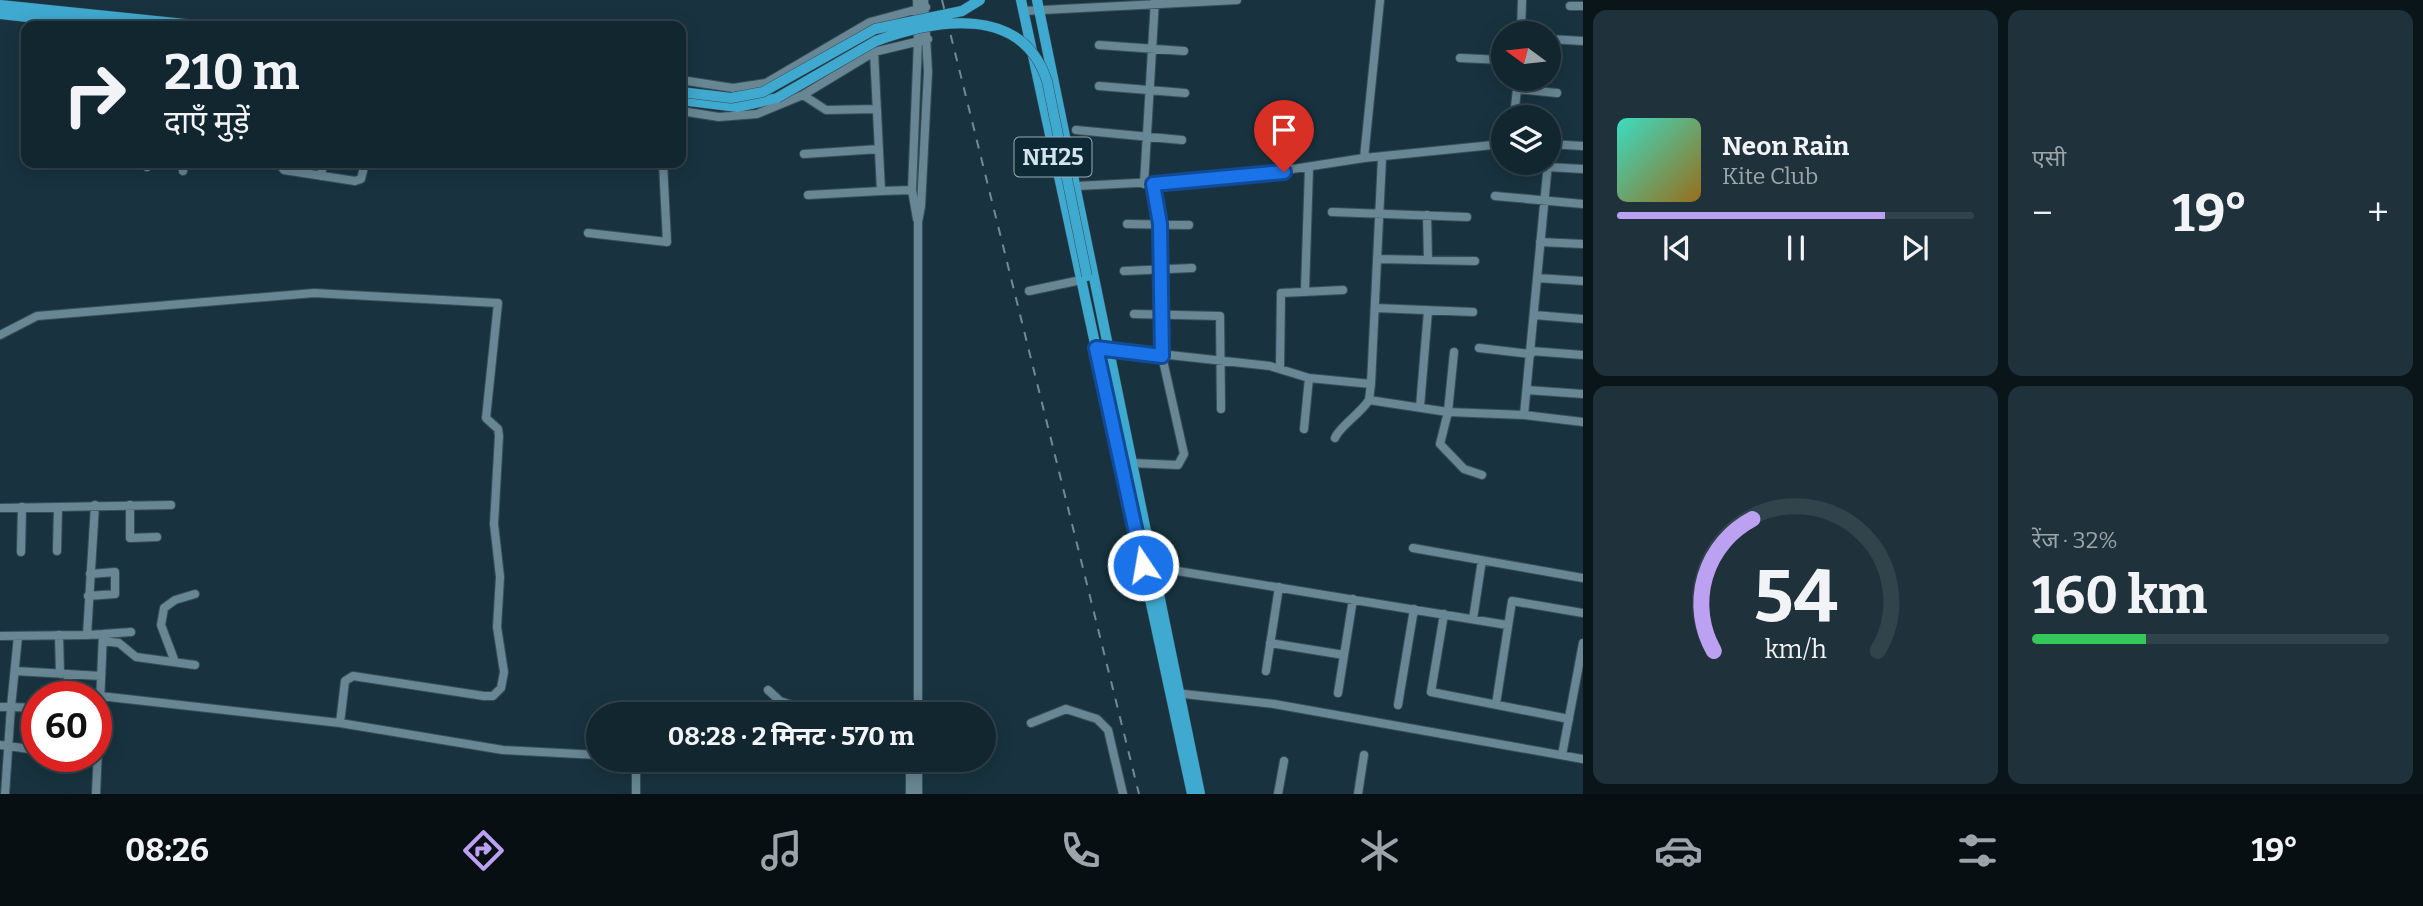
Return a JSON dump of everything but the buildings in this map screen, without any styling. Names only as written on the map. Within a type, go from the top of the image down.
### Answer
[{"type":"main road","points":[[686,93],[732,98],[762,92],[875,29],[962,11],[980,0]]},
{"type":"main road","name":"NH25","points":[[1021,0],[1084,278],[1089,313],[1102,348],[1131,463],[1153,566],[1192,794]]},
{"type":"main road","points":[[0,5],[155,21]]},
{"type":"main road","name":"NH25","points":[[1038,5],[1099,300],[1102,348],[1175,693],[1200,794]]},
{"type":"main road","points":[[0,14],[64,21]]},
{"type":"main road","points":[[686,101],[738,107],[757,104],[798,88],[849,56],[891,36],[962,22],[996,27],[1023,42],[1043,68],[1084,278],[1099,300]]},
{"type":"street","points":[[1023,11],[1038,5],[1237,0]]},
{"type":"street","points":[[1364,158],[1380,0]]},
{"type":"street","points":[[1521,21],[1522,0]]},
{"type":"street","points":[[1131,463],[1178,465],[1183,461],[1162,356],[1160,224],[1148,184],[1147,136],[1155,2]]},
{"type":"street","points":[[686,81],[733,88],[766,83],[870,22],[921,4],[925,159],[918,222],[917,702]]},
{"type":"street","points":[[1570,6],[1583,6]]},
{"type":"street","points":[[686,112],[737,118],[778,108],[803,96],[874,52],[923,40]]},
{"type":"street","points":[[918,222],[912,190],[923,40]]},
{"type":"street","points":[[1561,40],[1583,41]]},
{"type":"street","points":[[1100,45],[1184,51]]},
{"type":"street","points":[[874,52],[881,191]]},
{"type":"street","points":[[1460,58],[1491,59]]},
{"type":"street","points":[[1099,86],[1185,93]]},
{"type":"street","points":[[1538,91],[1558,93]]},
{"type":"street","points":[[803,96],[826,110],[876,109]]},
{"type":"street","points":[[1076,130],[1182,140]]},
{"type":"street","points":[[1077,186],[1148,184],[1309,169],[1364,158],[1491,145]]},
{"type":"street","points":[[1561,145],[1583,146]]},
{"type":"street","points":[[804,154],[878,149]]},
{"type":"street","points":[[1335,438],[1339,429],[1354,420],[1369,400],[1379,259],[1382,158]]},
{"type":"street","points":[[1561,167],[1583,169]]},
{"type":"street","points":[[282,168],[359,181],[363,168]]},
{"type":"street","points":[[321,176],[322,168]]},
{"type":"street","points":[[588,233],[667,242],[663,168]]},
{"type":"street","points":[[1305,290],[1309,169]]},
{"type":"street","points":[[1524,415],[1546,175]]},
{"type":"street","points":[[808,195],[912,190]]},
{"type":"street","points":[[1495,196],[1583,204]]},
{"type":"street","points":[[1332,212],[1468,217]]},
{"type":"street","points":[[1427,215],[1427,260]]},
{"type":"street","points":[[1127,224],[1189,225]]},
{"type":"street","points":[[1540,242],[1583,244]]},
{"type":"street","points":[[1379,259],[1475,261]]},
{"type":"street","points":[[1124,271],[1192,268]]},
{"type":"street","points":[[1029,291],[1084,278]]},
{"type":"street","points":[[1537,278],[1583,281]]},
{"type":"street","points":[[1280,368],[1281,293],[1343,290]]},
{"type":"street","points":[[0,335],[37,316],[314,293],[498,303],[486,418],[498,429],[499,436],[494,524],[500,577],[497,627],[504,672],[501,688],[493,696],[484,696],[353,676],[345,681],[340,723]]},
{"type":"street","points":[[1376,308],[1473,312]]},
{"type":"street","points":[[1420,407],[1429,311]]},
{"type":"street","points":[[1134,314],[1220,316],[1221,409]]},
{"type":"street","points":[[1534,315],[1583,319]]},
{"type":"street","points":[[1102,348],[1280,368],[1309,378],[1371,384]]},
{"type":"street","points":[[1479,348],[1583,355]]},
{"type":"street","points":[[1454,352],[1448,412],[1441,447],[1464,469],[1482,475]]},
{"type":"street","points":[[1304,429],[1309,378]]},
{"type":"street","points":[[1527,390],[1583,394]]},
{"type":"street","points":[[1369,400],[1448,412],[1524,415],[1583,422]]},
{"type":"street","points":[[87,635],[88,596],[96,533],[95,505]]},
{"type":"street","points":[[130,505],[130,538],[157,537]]},
{"type":"street","points":[[0,508],[171,505]]},
{"type":"street","points":[[21,552],[22,507]]},
{"type":"street","points":[[57,551],[58,507]]},
{"type":"street","points":[[1413,548],[1583,578]]},
{"type":"street","points":[[1473,619],[1482,560]]},
{"type":"street","points":[[1153,566],[1507,625]]},
{"type":"street","points":[[88,596],[115,594],[115,572],[90,574]]},
{"type":"street","points":[[1266,671],[1279,587]]},
{"type":"street","points":[[175,662],[161,625],[164,608],[175,600],[195,594]]},
{"type":"street","points":[[1338,693],[1353,599]]},
{"type":"street","points":[[1496,704],[1512,601],[1583,613]]},
{"type":"street","points":[[1398,705],[1414,609]]},
{"type":"street","points":[[1444,614],[1431,692],[1569,719]]},
{"type":"street","points":[[103,638],[131,632]]},
{"type":"street","points":[[59,635],[65,681]]},
{"type":"street","points":[[0,636],[87,635],[119,643],[136,657],[195,665]]},
{"type":"street","points":[[5,794],[4,745],[11,707],[18,636]]},
{"type":"street","points":[[101,681],[103,638]]},
{"type":"street","points":[[1270,643],[1344,655]]},
{"type":"street","points":[[1562,755],[1583,643]]},
{"type":"street","points":[[15,671],[101,676]]},
{"type":"street","points":[[768,690],[783,702]]},
{"type":"street","points":[[1175,693],[1274,704],[1583,759]]},
{"type":"street","points":[[112,697],[340,723],[503,750],[586,754]]},
{"type":"street","points":[[0,707],[21,707]]},
{"type":"street","points":[[1031,723],[1066,709],[1103,723],[1108,730],[1123,794]]},
{"type":"street","points":[[1358,794],[1364,755]]},
{"type":"street","points":[[1278,794],[1284,761]]},
{"type":"street","points":[[96,794],[97,772]]},
{"type":"street","points":[[636,772],[636,794]]},
{"type":"street","points":[[910,794],[912,772]]},
{"type":"street","points":[[915,772],[918,794]]},
{"type":"railway","points":[[942,0],[1139,794]]},
{"type":"route","points":[[1143,565],[1096,348],[1162,356],[1160,224],[1158,202],[1154,202],[1153,184],[1284,172]]}]
